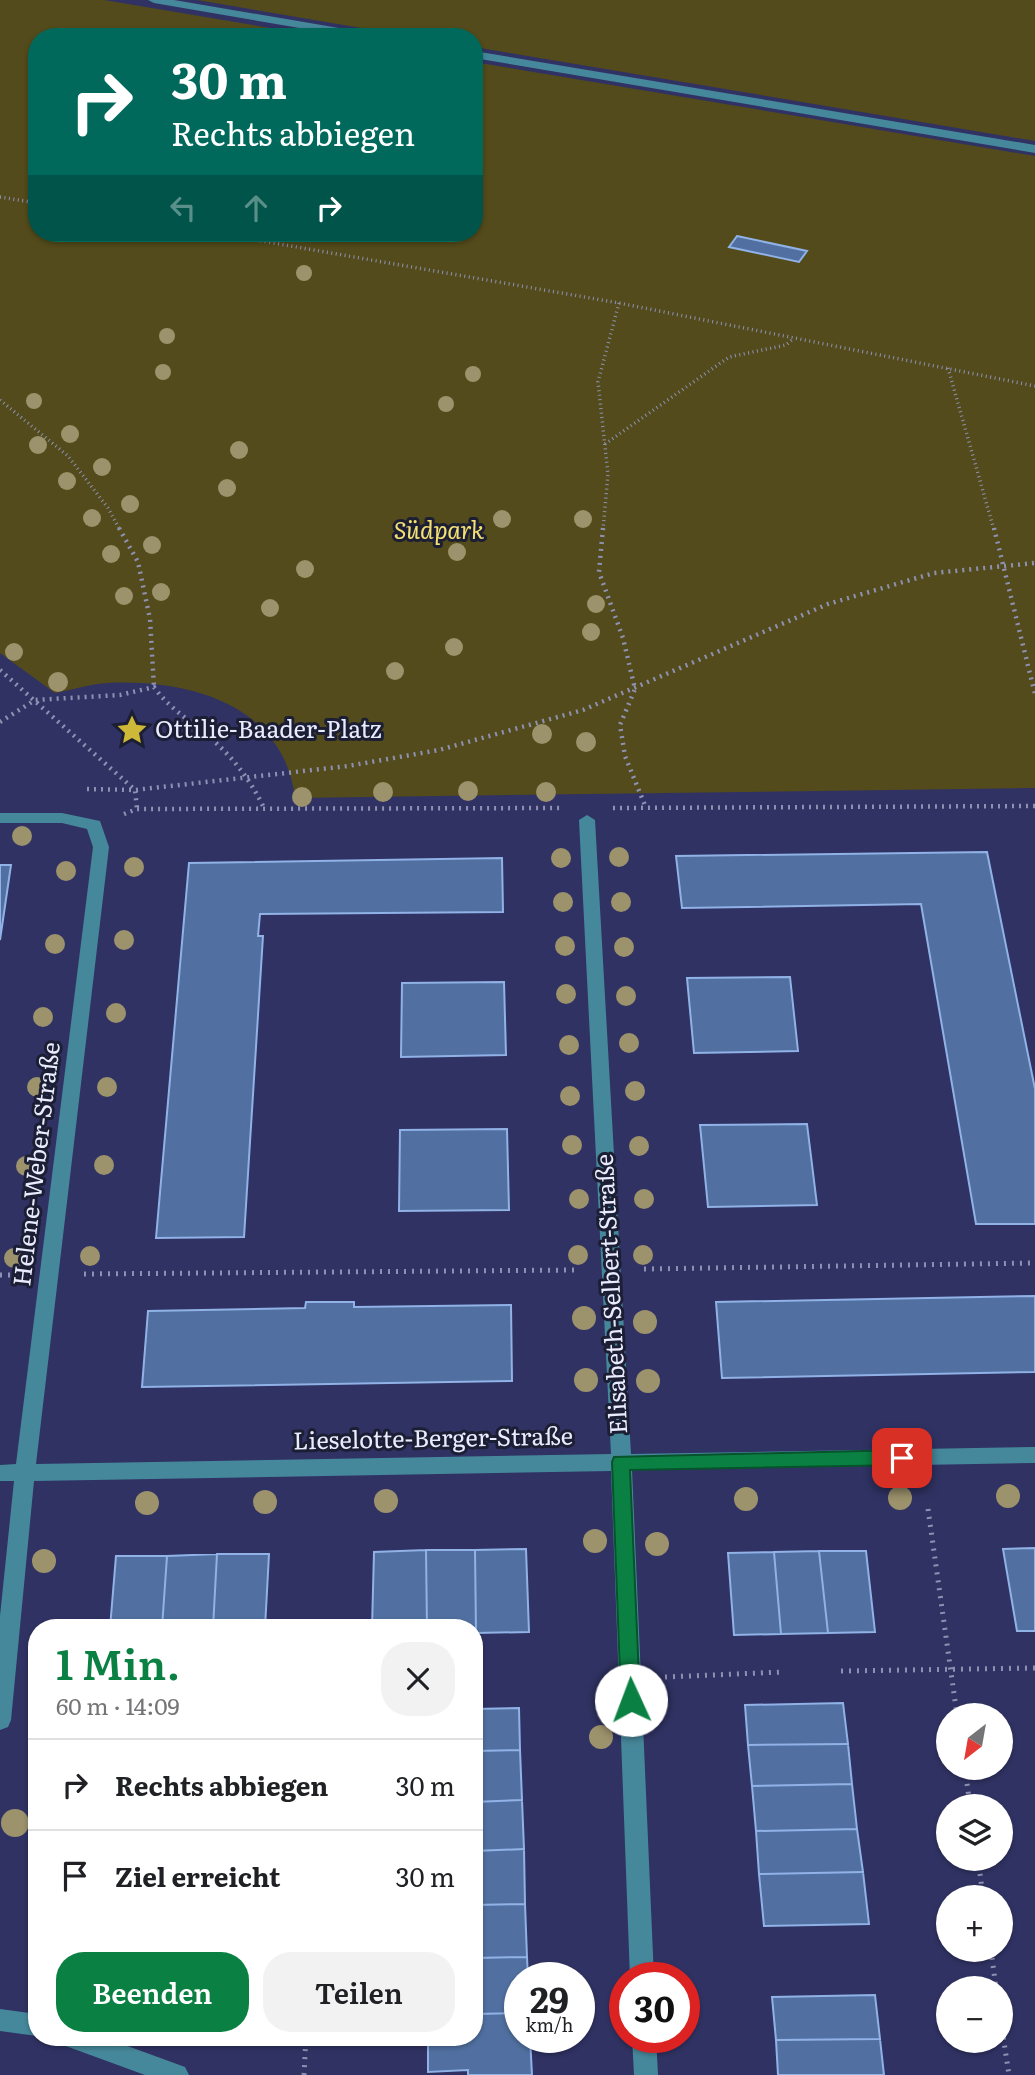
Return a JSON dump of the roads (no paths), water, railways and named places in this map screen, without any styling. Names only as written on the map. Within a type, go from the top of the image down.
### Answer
[{"type":"street","points":[[154,0],[320,28]]},
{"type":"street","points":[[483,56],[1035,149]]},
{"type":"street","name":"Helene-Weber-Straße","points":[[0,818],[62,818],[94,825],[101,847],[25,1472],[0,1720]]},
{"type":"street","name":"Elisabeth-Selbert-Straße","points":[[587,820],[612,1269],[641,1962]]},
{"type":"street","name":"Lieselotte-Berger-Straße","points":[[0,1473],[1035,1455]]},
{"type":"street","points":[[0,2020],[28,2024]]},
{"type":"street","points":[[96,2046],[177,2075]]},
{"type":"street","points":[[645,2053],[646,2075]]},
{"type":"place","name":"Ottilie-Baader-Platz","points":[[132,730]]},
{"type":"park label","name":"Südpark","points":[[439,531]]}]
